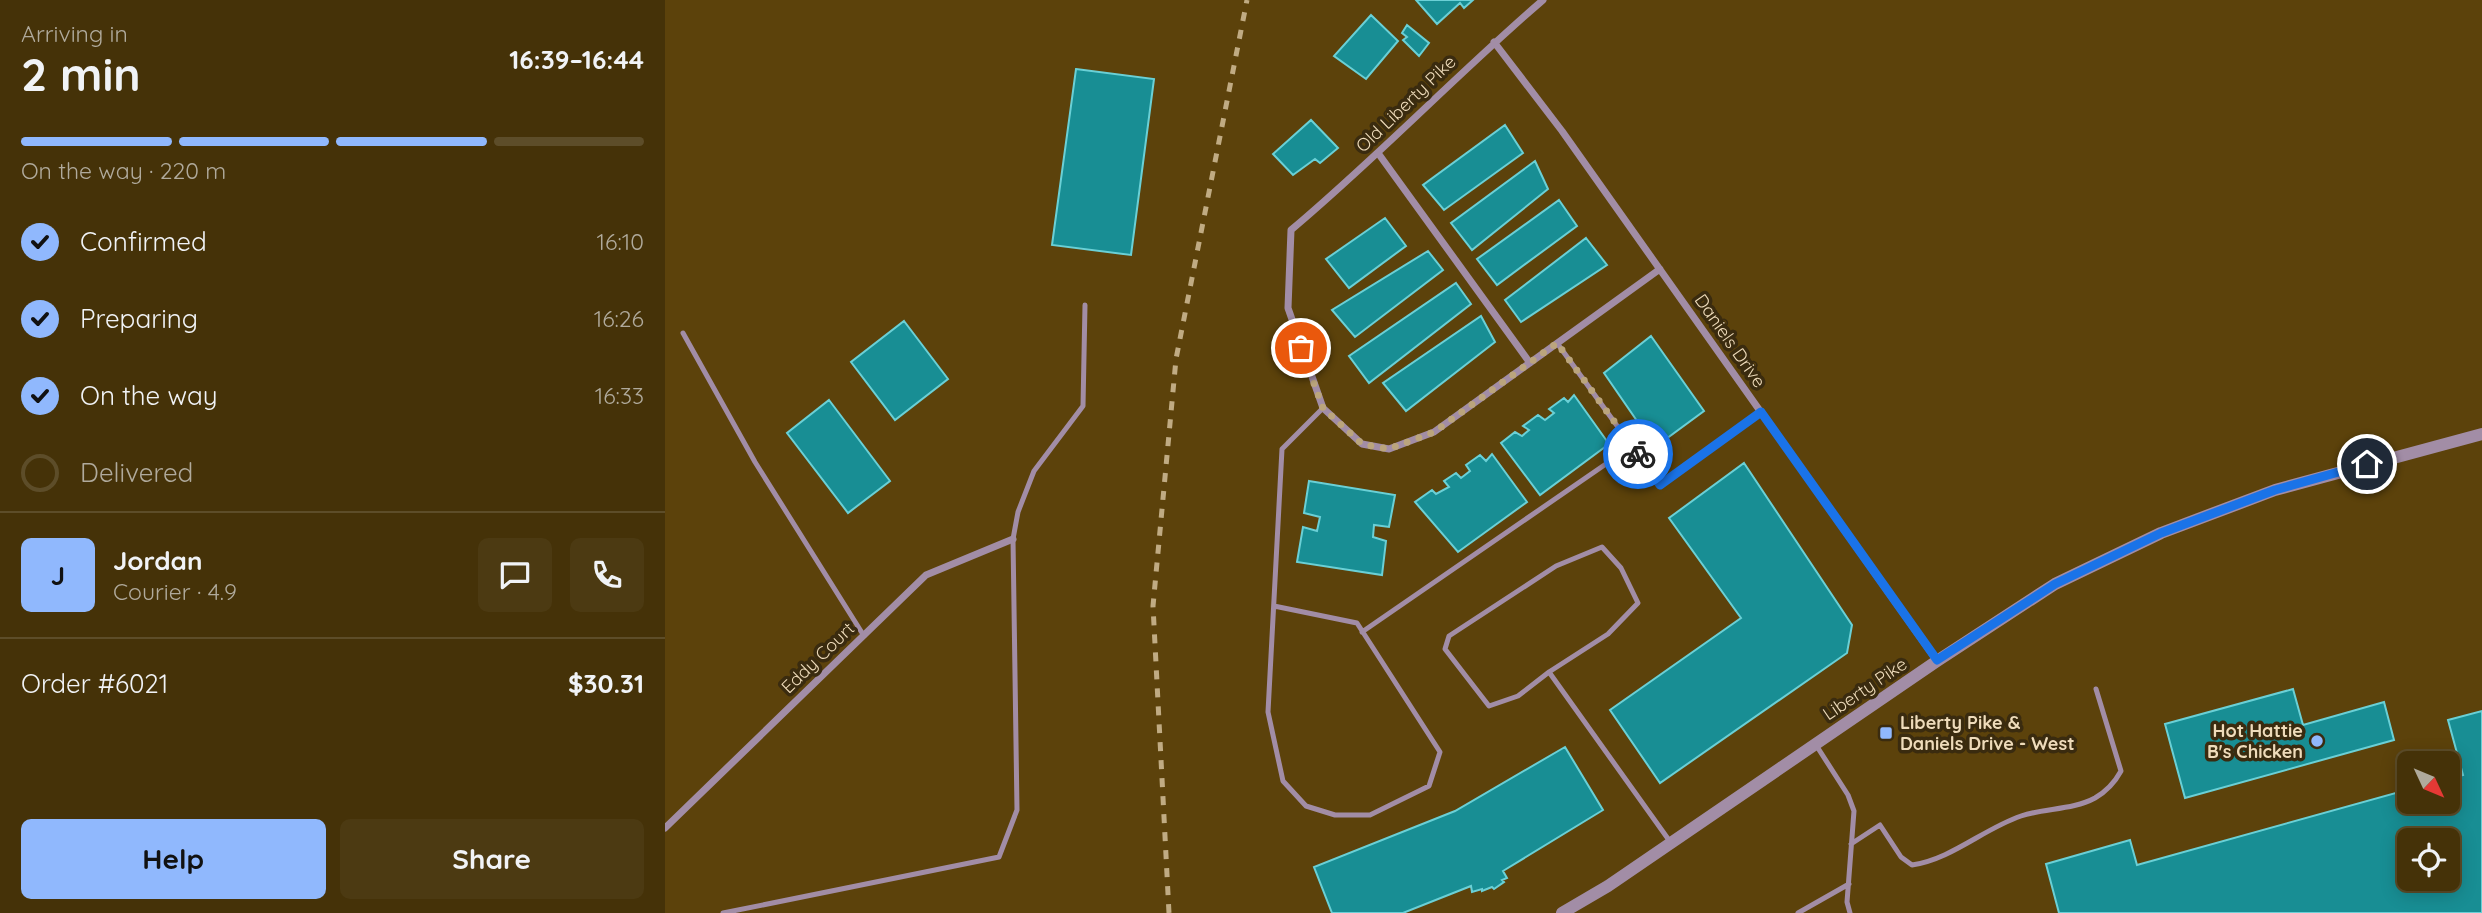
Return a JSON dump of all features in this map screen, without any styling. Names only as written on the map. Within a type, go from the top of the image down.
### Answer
[{"type":"street","name":"Old Liberty Pike","points":[[1323,408],[1288,308],[1291,230],[1543,0]]},
{"type":"street","name":"Daniels Drive","points":[[1494,42],[1562,131],[1937,660]]},
{"type":"street","points":[[1378,153],[1530,363]]},
{"type":"street","points":[[1323,408],[1362,444],[1389,449],[1434,432],[1660,270]]},
{"type":"street","name":"Liberty Pike","points":[[1562,913],[1671,843],[1937,660],[2055,584],[2161,533],[2275,490],[2482,434]]},
{"type":"street","name":"Eddy Court","points":[[665,828],[926,575],[1013,539]]},
{"type":"lane","points":[[723,913],[999,857],[1017,810],[1013,539],[1018,512],[1034,471],[1083,406],[1085,305]]},
{"type":"lane","points":[[683,333],[755,462],[864,636]]},
{"type":"lane","points":[[1557,343],[1660,485],[1761,412]]},
{"type":"lane","points":[[1274,606],[1357,623],[1440,752],[1429,786],[1370,815],[1335,816],[1306,806],[1283,780],[1268,712],[1282,449],[1323,408]]},
{"type":"lane","points":[[1362,632],[1632,446]]},
{"type":"lane","points":[[1602,547],[1621,568],[1639,603],[1608,634],[1549,672],[1518,696],[1489,706],[1445,649],[1449,636],[1556,566],[1602,547]]},
{"type":"lane","points":[[1549,672],[1671,843]]},
{"type":"lane","points":[[1851,844],[1880,825],[1901,857],[1912,865],[1930,862],[2020,816],[2087,802],[2099,796],[2115,782],[2121,771],[2096,689]]},
{"type":"lane","points":[[1815,744],[1848,795],[1854,811],[1847,902],[1850,913]]},
{"type":"lane","points":[[1798,913],[1849,884]]},
{"type":"building","points":[[1416,0],[1473,0],[1464,8],[1460,3],[1437,24]]},
{"type":"building","points":[[1371,15],[1398,41],[1366,79],[1334,56]]},
{"type":"building","points":[[1407,25],[1429,43],[1419,56],[1403,40],[1407,37],[1402,33]]},
{"type":"building","points":[[1076,69],[1154,79],[1131,255],[1052,245]]},
{"type":"building","points":[[1311,120],[1338,148],[1320,163],[1315,159],[1293,175],[1273,154]]},
{"type":"building","points":[[1505,125],[1523,153],[1444,210],[1423,185]]},
{"type":"building","points":[[1535,161],[1548,189],[1472,250],[1451,223]]},
{"type":"building","points":[[1559,200],[1577,226],[1497,285],[1477,259]]},
{"type":"building","points":[[1385,218],[1406,246],[1349,288],[1326,259]]},
{"type":"building","points":[[1586,238],[1607,265],[1521,322],[1505,300]]},
{"type":"building","points":[[1428,251],[1443,270],[1355,337],[1332,310]]},
{"type":"building","points":[[1456,283],[1471,304],[1369,383],[1349,356]]},
{"type":"building","points":[[1481,316],[1495,342],[1406,411],[1383,383]]},
{"type":"building","points":[[904,321],[948,379],[895,420],[851,362]]},
{"type":"building","points":[[1651,336],[1704,411],[1655,447],[1604,373]]},
{"type":"building","points":[[1574,395],[1609,444],[1540,495],[1501,443],[1515,432],[1522,436],[1529,430],[1523,426],[1538,415],[1545,420],[1554,413],[1549,409],[1564,398],[1568,402]]},
{"type":"building","points":[[829,400],[890,481],[848,513],[787,433]]},
{"type":"building","points":[[1492,454],[1527,502],[1458,552],[1415,502],[1432,490],[1436,494],[1449,487],[1444,481],[1456,473],[1461,478],[1470,471],[1466,465],[1480,455],[1486,461]]},
{"type":"building","points":[[1744,463],[1852,625],[1847,653],[1660,783],[1610,710],[1741,618],[1669,518]]},
{"type":"building","points":[[1309,481],[1395,495],[1389,527],[1374,525],[1373,537],[1386,541],[1382,575],[1297,562],[1303,527],[1317,531],[1320,517],[1304,513]]},
{"type":"building","points":[[2293,689],[2303,725],[2384,702],[2394,740],[2185,798],[2165,724]]},
{"type":"building","points":[[2482,711],[2482,913],[2059,913],[2046,864],[2130,840],[2137,865],[2397,793],[2397,814],[2461,814],[2463,775],[2461,751],[2456,751],[2448,720]]},
{"type":"building","points":[[1565,747],[1603,810],[1503,871],[1507,878],[1502,880],[1504,882],[1494,889],[1492,887],[1482,891],[1472,892],[1471,886],[1403,913],[1332,913],[1314,867],[1455,811]]},
{"type":"railway","points":[[1169,913],[1153,606],[1176,359],[1247,0]]},
{"type":"way so far","points":[[1301,348],[1323,408],[1362,444],[1389,449],[1434,432],[1557,343],[1638,454]]},
{"type":"place","name":"Liberty Pike & Daniels Drive - West","points":[[1886,733]]},
{"type":"place","name":"Hot Hattie B's Chicken","points":[[2317,741]]},
{"type":"route","points":[[1638,454],[1660,485],[1761,412],[1937,660],[2055,584],[2161,533],[2275,490],[2367,464]]}]
